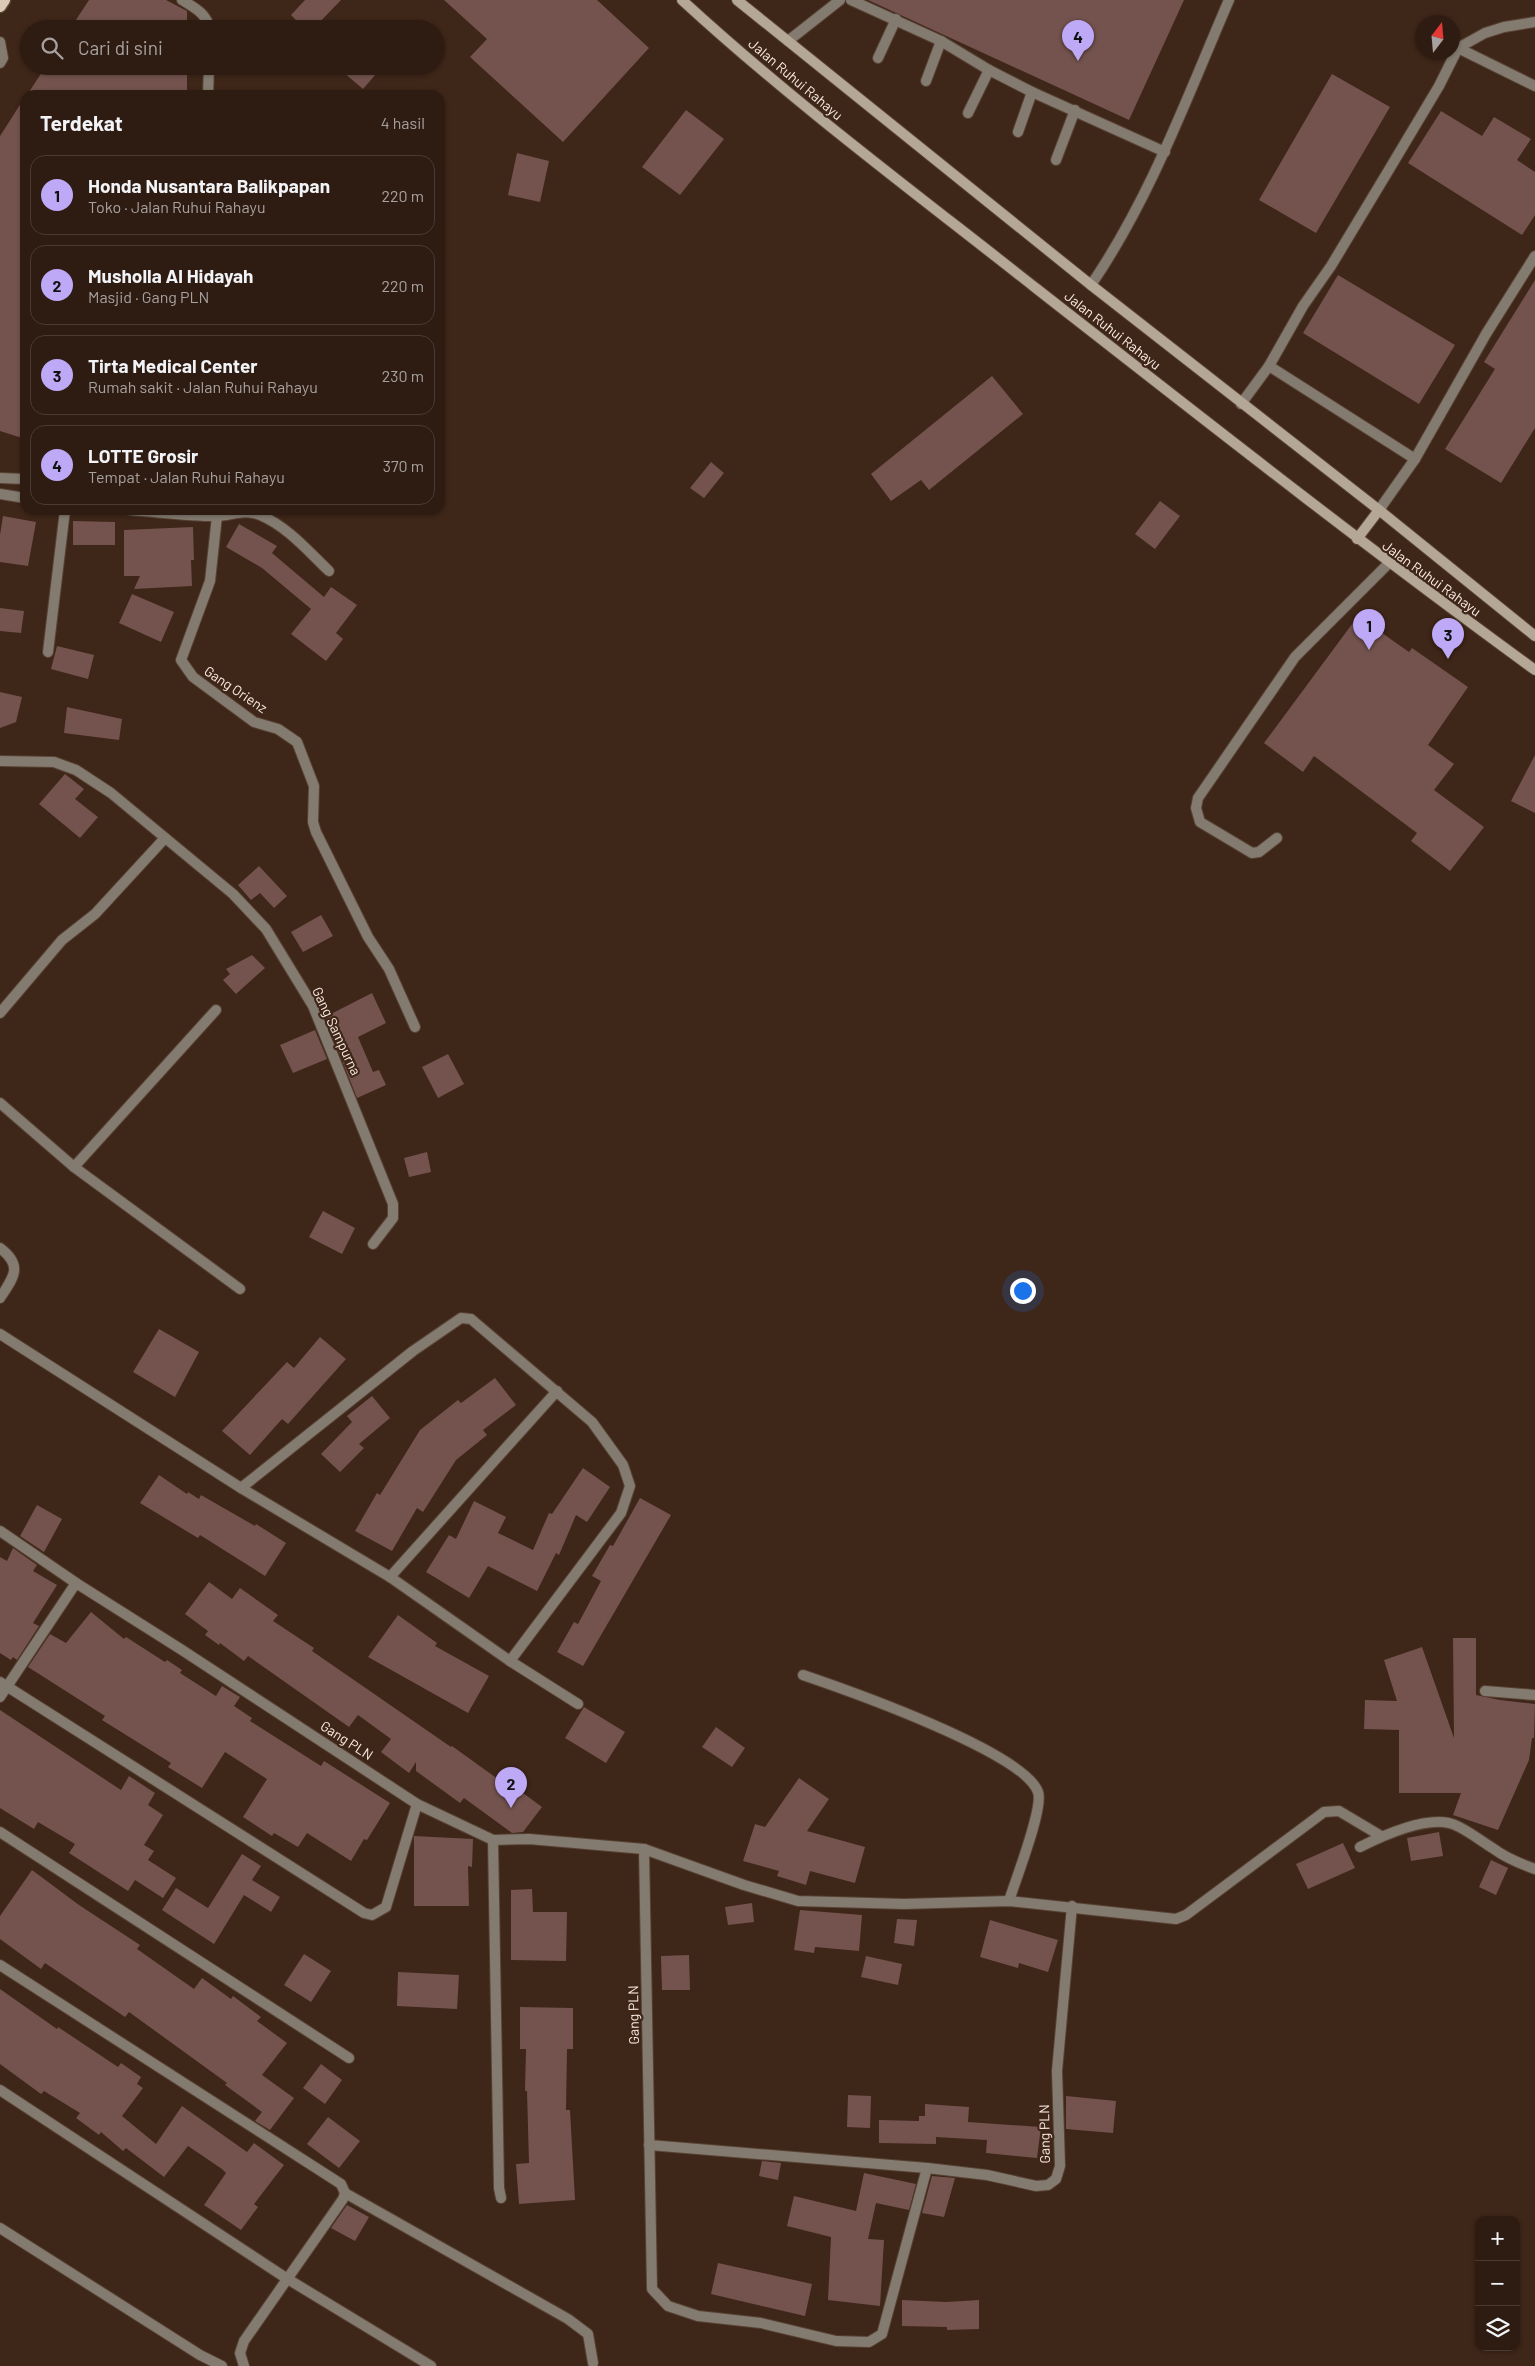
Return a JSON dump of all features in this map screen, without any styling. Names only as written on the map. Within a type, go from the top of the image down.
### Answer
[{"type":"main road","points":[[0,6],[4,0]]},
{"type":"main road","name":"Jalan Ruhui Rahayu","points":[[682,0],[809,109],[1357,539],[1535,670]]},
{"type":"main road","name":"Jalan Ruhui Rahayu","points":[[737,0],[1091,285],[1379,510],[1535,636]]},
{"type":"main road","points":[[1357,539],[1379,510]]},
{"type":"street","points":[[182,0],[200,11],[207,20]]},
{"type":"street","points":[[788,41],[840,0]]},
{"type":"street","points":[[851,0],[896,19],[940,41],[988,70],[1032,92],[1165,152]]},
{"type":"street","points":[[1091,285],[1114,252],[1165,152],[1229,0]]},
{"type":"street","points":[[878,58],[896,19]]},
{"type":"street","points":[[1460,47],[1494,30],[1535,22]]},
{"type":"street","points":[[926,81],[940,41]]},
{"type":"street","points":[[0,42],[3,58],[0,63]]},
{"type":"street","points":[[1460,49],[1535,86]]},
{"type":"street","points":[[1241,404],[1269,366],[1303,306],[1331,266],[1439,86],[1452,60]]},
{"type":"street","points":[[968,113],[988,70]]},
{"type":"street","points":[[208,90],[209,75]]},
{"type":"street","points":[[1018,132],[1032,92]]},
{"type":"street","points":[[1056,160],[1075,110]]},
{"type":"street","points":[[1379,510],[1415,459],[1486,334],[1535,256]]},
{"type":"street","points":[[1269,366],[1415,459]]},
{"type":"street","points":[[0,478],[20,479]]},
{"type":"street","points":[[0,494],[20,497]]},
{"type":"street","points":[[48,652],[64,515]]},
{"type":"street","points":[[202,515],[223,515]]},
{"type":"street","points":[[257,515],[272,521],[298,540],[329,571]]},
{"type":"street","name":"Gang Orienz","points":[[217,516],[210,582],[181,660],[193,677],[254,722],[278,729],[296,742],[314,786],[313,822],[316,832],[368,937],[389,969],[415,1027]]},
{"type":"street","points":[[1277,838],[1259,852],[1252,852],[1200,822],[1196,808],[1198,798],[1295,657],[1389,563]]},
{"type":"street","name":"Gang Sampurna","points":[[0,761],[28,761],[66,765],[111,794],[165,838],[233,894],[266,929],[313,1006],[393,1204],[393,1218],[373,1244]]},
{"type":"street","points":[[0,1013],[62,940],[95,914],[165,838]]},
{"type":"street","points":[[74,1167],[216,1010]]},
{"type":"street","points":[[0,1103],[74,1167],[240,1289]]},
{"type":"street","points":[[0,1248],[9,1255],[14,1263],[15,1274],[0,1298]]},
{"type":"street","points":[[241,1488],[413,1351],[462,1318],[471,1319],[592,1422],[623,1464],[630,1486],[621,1513],[510,1660]]},
{"type":"street","points":[[0,1334],[241,1488],[390,1577],[510,1660],[578,1704]]},
{"type":"street","points":[[390,1577],[557,1391]]},
{"type":"street","name":"Gang PLN","points":[[0,1531],[76,1583],[417,1804],[493,1840],[529,1839],[644,1849],[652,2289],[659,2298],[682,2312],[698,2316],[761,2323],[836,2340],[870,2342],[882,2334],[927,2168],[987,2175],[1036,2186],[1048,2185],[1056,2179],[1060,2166],[1057,2071],[1072,1906]]},
{"type":"street","points":[[0,1697],[3,1685],[76,1583]]},
{"type":"street","points":[[803,1675],[898,1709],[963,1738],[1030,1780],[1039,1793],[1038,1809],[1034,1831],[1009,1901]]},
{"type":"street","points":[[3,1685],[364,1913],[372,1916],[386,1908],[417,1804]]},
{"type":"street","points":[[1485,1691],[1535,1695]]},
{"type":"street","points":[[644,1849],[798,1901],[904,1904],[1009,1901],[1072,1906],[1176,1919],[1186,1915],[1324,1812],[1330,1810],[1339,1811],[1381,1836]]},
{"type":"street","points":[[1360,1848],[1381,1836],[1416,1825],[1453,1824],[1495,1850],[1535,1869]]},
{"type":"street","points":[[0,1832],[349,2058]]},
{"type":"street","points":[[493,1840],[499,2188],[502,2198]]},
{"type":"street","points":[[0,1965],[337,2180],[345,2193],[568,2319],[588,2334],[593,2362]]},
{"type":"street","points":[[0,2090],[286,2278],[382,2334],[431,2366]]},
{"type":"street","points":[[649,2145],[927,2168]]},
{"type":"street","points":[[243,2366],[240,2353],[244,2342],[286,2278],[300,2264],[345,2193]]},
{"type":"street","points":[[0,2228],[200,2355],[222,2366]]},
{"type":"building","points":[[89,0],[166,0],[187,11],[187,20],[76,20]]},
{"type":"building","points":[[305,0],[341,0],[322,20],[296,20],[291,15]]},
{"type":"building","points":[[444,0],[597,0],[649,48],[563,142],[470,57],[487,39]]},
{"type":"building","points":[[868,0],[1184,0],[1129,120]]},
{"type":"building","points":[[1332,74],[1390,107],[1316,233],[1259,200]]},
{"type":"building","points":[[40,75],[187,75],[187,90],[30,90]]},
{"type":"building","points":[[347,75],[375,75],[363,89]]},
{"type":"building","points":[[20,105],[20,437],[0,431],[0,136]]},
{"type":"building","points":[[686,110],[724,139],[680,195],[642,167]]},
{"type":"building","points":[[1441,111],[1482,136],[1494,117],[1531,139],[1517,160],[1535,172],[1535,215],[1522,235],[1408,163]]},
{"type":"building","points":[[517,153],[549,161],[540,202],[508,195]]},
{"type":"building","points":[[1338,275],[1455,345],[1419,404],[1303,333]]},
{"type":"building","points":[[1535,280],[1535,428],[1501,483],[1445,449],[1495,369],[1484,362]]},
{"type":"building","points":[[992,376],[1023,414],[929,490],[921,480],[891,501],[871,474]]},
{"type":"building","points":[[711,462],[724,473],[704,498],[690,488]]},
{"type":"building","points":[[1160,501],[1180,516],[1155,549],[1135,534]]},
{"type":"building","points":[[3,516],[36,522],[28,566],[0,562],[0,535]]},
{"type":"building","points":[[73,521],[115,522],[115,545],[73,545]]},
{"type":"building","points":[[239,524],[277,546],[272,553],[324,597],[331,587],[357,605],[336,633],[343,639],[326,661],[291,634],[311,609],[262,568],[226,547]]},
{"type":"building","points":[[193,527],[194,560],[191,560],[192,586],[134,589],[140,576],[124,576],[124,530]]},
{"type":"building","points":[[132,594],[174,612],[161,642],[119,623]]},
{"type":"building","points":[[0,608],[24,611],[21,633],[0,631]]},
{"type":"building","points":[[1358,616],[1409,652],[1412,648],[1468,687],[1428,745],[1454,764],[1434,790],[1484,827],[1450,871],[1411,841],[1417,833],[1314,756],[1303,772],[1264,743]]},
{"type":"building","points":[[57,646],[94,655],[88,679],[51,669]]},
{"type":"building","points":[[0,692],[22,697],[16,722],[0,728]]},
{"type":"building","points":[[67,707],[122,719],[119,740],[64,733]]},
{"type":"building","points":[[1535,755],[1535,813],[1511,801]]},
{"type":"building","points":[[65,774],[84,789],[75,799],[98,817],[80,838],[39,804]]},
{"type":"building","points":[[259,866],[287,896],[274,908],[260,893],[251,900],[238,885]]},
{"type":"building","points":[[321,915],[333,936],[303,952],[291,932]]},
{"type":"building","points":[[252,955],[265,968],[236,994],[223,980],[230,974],[226,969]]},
{"type":"building","points":[[372,993],[386,1023],[358,1037],[373,1072],[379,1070],[386,1085],[357,1098],[325,1017]]},
{"type":"building","points":[[315,1030],[327,1059],[293,1073],[280,1045]]},
{"type":"building","points":[[448,1054],[464,1084],[438,1098],[422,1067]]},
{"type":"building","points":[[427,1152],[431,1172],[409,1177],[404,1158]]},
{"type":"building","points":[[323,1211],[355,1228],[342,1254],[309,1237]]},
{"type":"building","points":[[159,1329],[199,1352],[175,1397],[133,1372]]},
{"type":"building","points":[[320,1337],[346,1359],[288,1424],[282,1419],[250,1455],[222,1431],[287,1362],[294,1368]]},
{"type":"building","points":[[495,1378],[516,1405],[483,1430],[487,1435],[456,1460],[423,1512],[417,1508],[392,1551],[355,1531],[377,1493],[380,1495],[420,1430],[458,1400],[461,1403]]},
{"type":"building","points":[[372,1396],[390,1418],[359,1444],[364,1448],[340,1472],[321,1454],[352,1422],[347,1416]]},
{"type":"building","points":[[583,1468],[610,1487],[587,1522],[576,1515],[559,1555],[556,1553],[537,1591],[488,1566],[469,1598],[426,1572],[449,1535],[456,1539],[474,1501],[506,1517],[498,1533],[533,1550],[549,1513],[552,1514]]},
{"type":"building","points":[[159,1475],[187,1494],[188,1492],[199,1499],[201,1495],[255,1526],[256,1524],[286,1543],[265,1576],[200,1535],[198,1538],[140,1503]]},
{"type":"building","points":[[640,1498],[671,1515],[583,1666],[557,1652],[574,1622],[578,1624],[601,1581],[592,1576],[610,1545],[613,1546]]},
{"type":"building","points":[[37,1505],[62,1519],[44,1552],[20,1536]]},
{"type":"building","points":[[13,1548],[37,1565],[33,1571],[57,1585],[33,1623],[39,1626],[17,1660],[13,1657],[11,1660],[0,1653],[0,1557],[7,1561]]},
{"type":"building","points":[[209,1582],[232,1599],[240,1588],[278,1615],[273,1621],[314,1648],[312,1651],[502,1782],[504,1779],[542,1807],[523,1832],[512,1833],[464,1798],[460,1803],[416,1771],[416,1762],[409,1773],[381,1752],[391,1739],[358,1715],[349,1727],[248,1656],[244,1661],[220,1643],[219,1645],[205,1635],[208,1631],[185,1614]]},
{"type":"building","points":[[91,1612],[124,1639],[126,1637],[165,1662],[167,1660],[182,1670],[180,1673],[216,1696],[222,1686],[240,1697],[234,1706],[252,1718],[250,1721],[321,1766],[324,1761],[390,1803],[367,1840],[364,1839],[351,1861],[307,1833],[298,1847],[274,1833],[272,1836],[243,1817],[267,1779],[225,1752],[202,1788],[168,1767],[171,1763],[102,1720],[105,1716],[28,1667],[50,1634],[66,1643]]},
{"type":"building","points":[[398,1615],[437,1643],[435,1646],[489,1676],[468,1713],[368,1657]]},
{"type":"building","points":[[1453,1638],[1476,1638],[1476,1695],[1535,1704],[1534,1738],[1532,1738],[1529,1760],[1498,1830],[1453,1815],[1461,1793],[1399,1793],[1399,1730],[1364,1729],[1365,1700],[1397,1701],[1384,1660],[1422,1647],[1454,1738]]},
{"type":"building","points":[[584,1707],[625,1732],[606,1763],[565,1738]]},
{"type":"building","points":[[0,1710],[121,1790],[129,1776],[155,1793],[148,1805],[163,1815],[144,1845],[154,1851],[148,1860],[176,1878],[163,1898],[135,1880],[128,1891],[69,1853],[75,1844],[38,1822],[34,1829],[0,1808]]},
{"type":"building","points":[[716,1727],[745,1748],[732,1767],[702,1747]]},
{"type":"building","points":[[799,1778],[829,1799],[807,1831],[865,1847],[855,1883],[810,1871],[806,1885],[777,1876],[779,1871],[743,1861],[755,1824],[765,1827]]},
{"type":"building","points":[[1439,1832],[1443,1856],[1411,1861],[1407,1838]]},
{"type":"building","points":[[414,1836],[473,1839],[472,1867],[468,1866],[469,1906],[414,1906]]},
{"type":"building","points":[[1343,1843],[1355,1868],[1308,1889],[1296,1864]]},
{"type":"building","points":[[242,1854],[261,1866],[252,1880],[280,1897],[271,1912],[244,1895],[214,1944],[162,1910],[176,1888],[208,1908]]},
{"type":"building","points":[[1491,1860],[1508,1868],[1496,1895],[1479,1887]]},
{"type":"building","points":[[32,1870],[79,1905],[140,1945],[137,1949],[194,1989],[202,1978],[231,1999],[233,1996],[261,2017],[257,2021],[287,2043],[262,2075],[294,2098],[270,2130],[255,2121],[262,2112],[225,2085],[227,2083],[129,2012],[125,2017],[45,1963],[41,1969],[0,1939],[0,1916]]},
{"type":"building","points":[[532,1889],[533,1912],[567,1912],[566,1961],[511,1960],[511,1890]]},
{"type":"building","points":[[752,1903],[754,1922],[728,1925],[725,1907]]},
{"type":"building","points":[[800,1910],[862,1915],[859,1951],[815,1947],[814,1953],[794,1950]]},
{"type":"building","points":[[897,1919],[917,1920],[914,1946],[894,1943]]},
{"type":"building","points":[[990,1920],[1058,1940],[1048,1972],[1019,1963],[1018,1968],[980,1957]]},
{"type":"building","points":[[304,1954],[331,1971],[311,2002],[284,1985]]},
{"type":"building","points":[[689,1955],[690,1990],[662,1990],[661,1956]]},
{"type":"building","points":[[866,1956],[902,1964],[898,1985],[861,1977]]},
{"type":"building","points":[[398,1972],[459,1975],[457,2009],[397,2006]]},
{"type":"building","points":[[0,1989],[57,2029],[58,2027],[118,2067],[121,2063],[141,2077],[137,2084],[143,2088],[122,2116],[156,2144],[182,2106],[247,2152],[254,2143],[284,2165],[254,2204],[258,2207],[241,2230],[204,2205],[226,2173],[222,2169],[188,2146],[164,2177],[126,2148],[123,2151],[101,2132],[99,2135],[76,2118],[80,2113],[44,2091],[41,2094],[0,2064]]},
{"type":"building","points":[[520,2007],[573,2008],[573,2049],[567,2049],[566,2110],[570,2110],[575,2200],[519,2204],[516,2164],[529,2163],[527,2091],[525,2091],[526,2049],[520,2049]]},
{"type":"building","points":[[321,2064],[342,2080],[325,2104],[303,2088]]},
{"type":"building","points":[[848,2095],[871,2096],[870,2128],[847,2127]]},
{"type":"building","points":[[1066,2096],[1116,2101],[1113,2133],[1066,2129]]},
{"type":"building","points":[[925,2104],[969,2107],[968,2122],[1041,2127],[1037,2158],[986,2153],[987,2140],[936,2137],[936,2144],[879,2143],[879,2120],[919,2121],[919,2116],[925,2116]]},
{"type":"building","points":[[328,2117],[360,2141],[339,2168],[307,2144]]},
{"type":"building","points":[[762,2161],[781,2163],[778,2180],[759,2176]]},
{"type":"building","points":[[864,2173],[916,2184],[909,2210],[876,2203],[868,2239],[884,2240],[880,2306],[828,2300],[831,2237],[787,2226],[794,2196],[856,2211]]},
{"type":"building","points":[[932,2176],[955,2178],[944,2217],[922,2213]]},
{"type":"building","points":[[347,2205],[369,2217],[355,2241],[331,2228]]},
{"type":"building","points":[[718,2263],[812,2284],[805,2316],[711,2294]]},
{"type":"building","points":[[902,2300],[946,2302],[979,2300],[979,2329],[947,2330],[947,2327],[902,2326]]},
{"type":"place","name":"LOTTE Grosir","points":[[1078,61]]},
{"type":"place","name":"Honda Nusantara Balikpapan","points":[[1369,650]]},
{"type":"place","name":"Tirta Medical Center","points":[[1448,659]]},
{"type":"place","name":"Musholla Al Hidayah","points":[[511,1808]]}]
